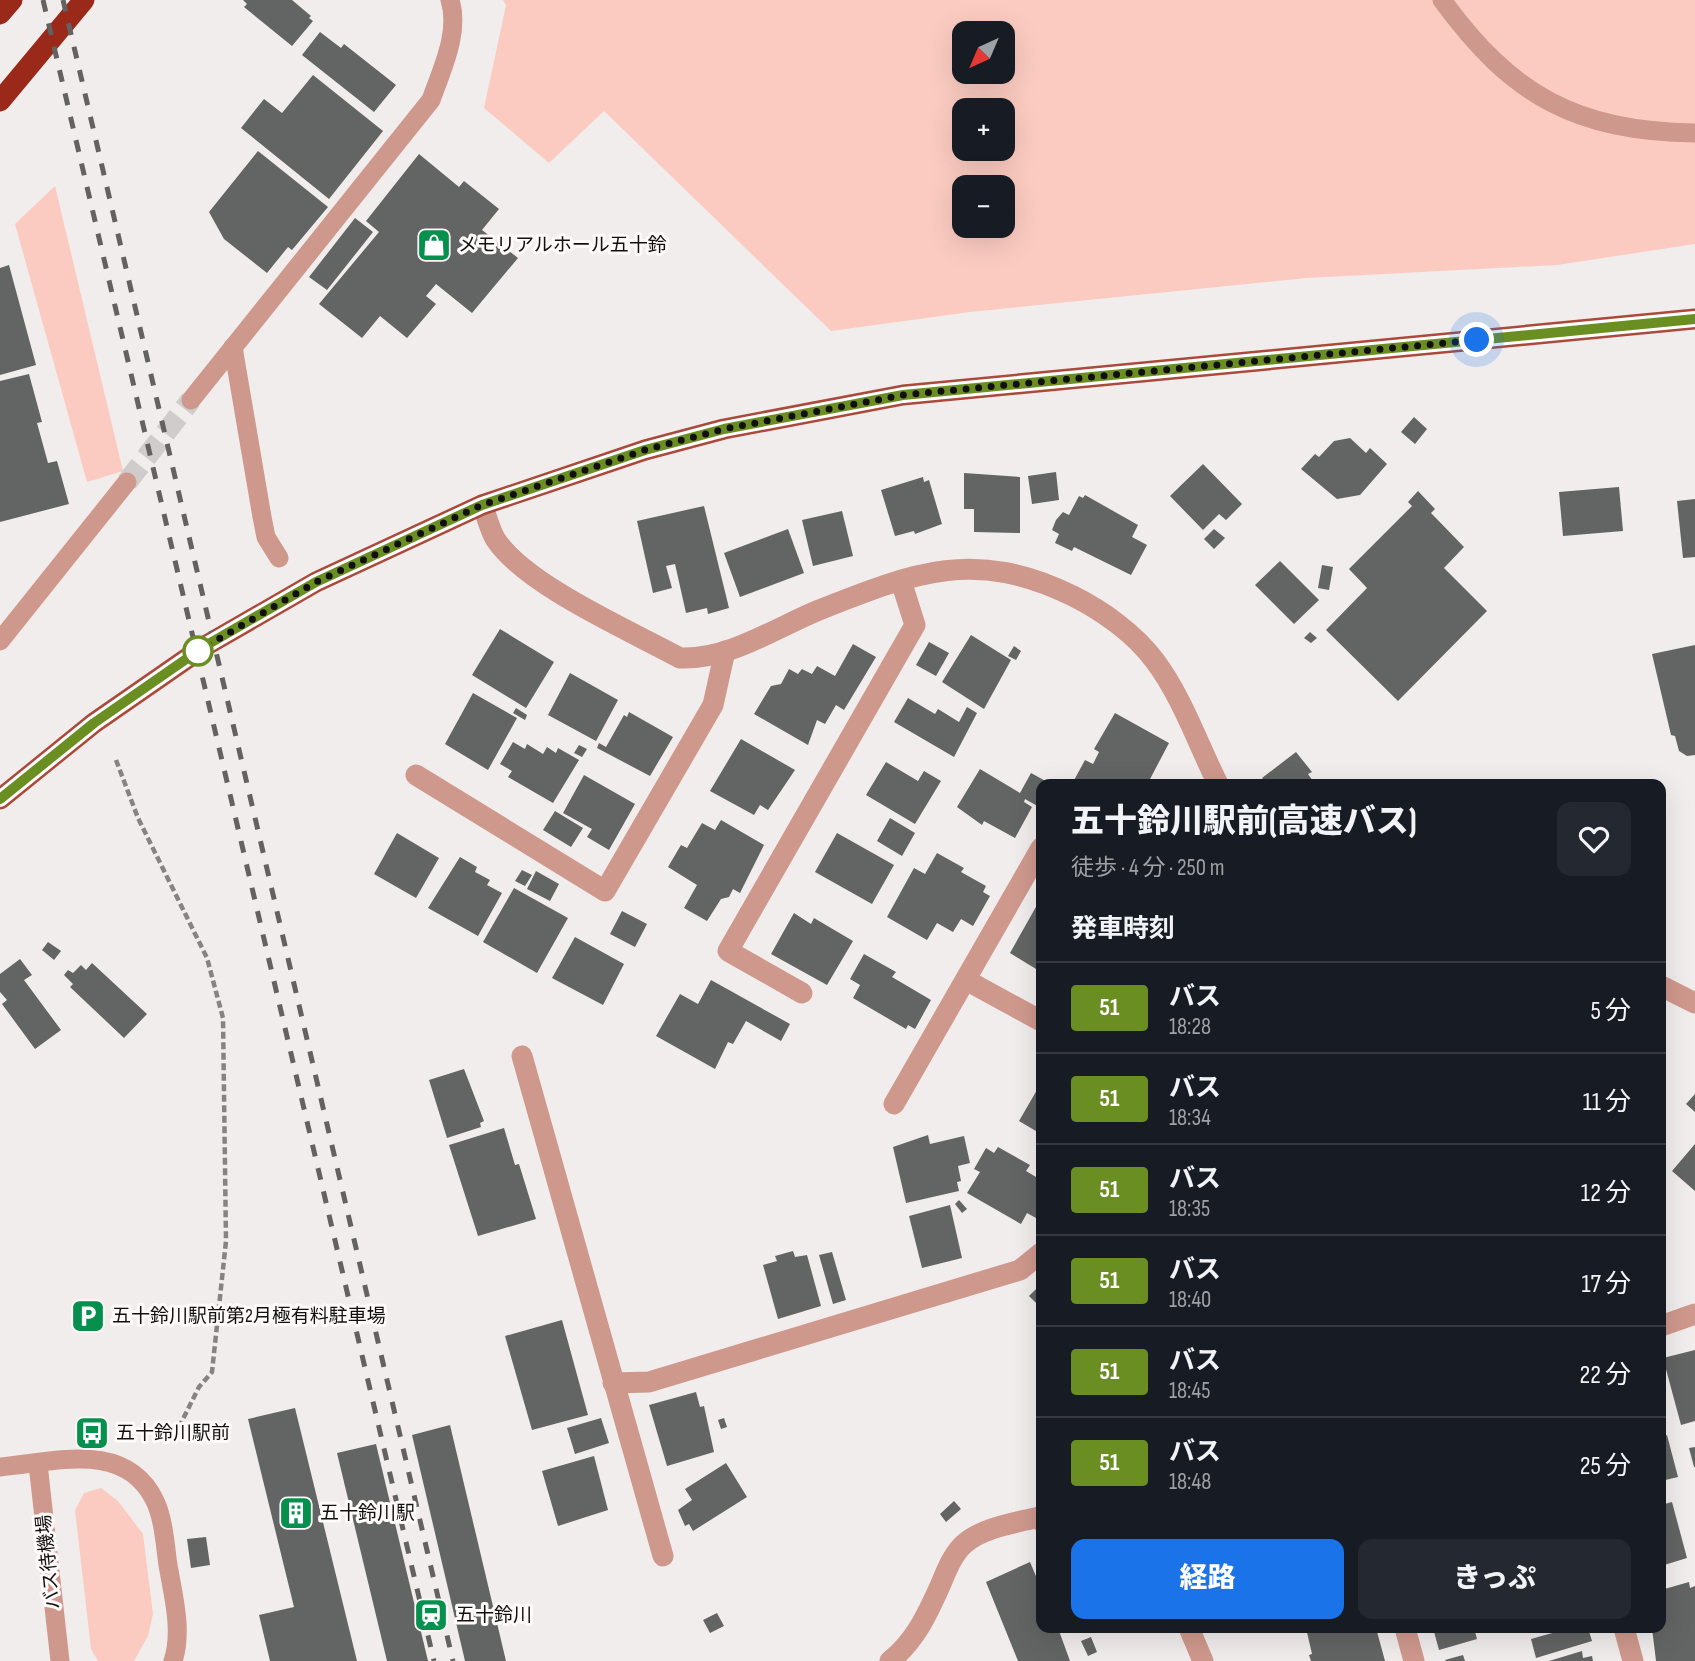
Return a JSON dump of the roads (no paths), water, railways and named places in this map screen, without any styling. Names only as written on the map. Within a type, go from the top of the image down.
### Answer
[{"type":"highway","points":[[0,14],[12,0]]},
{"type":"highway","points":[[0,101],[84,0]]},
{"type":"main road","points":[[0,799],[94,723],[205,646],[316,582],[482,505],[645,450],[724,429],[903,395],[1695,319]]},
{"type":"street","points":[[482,505],[496,540],[521,565],[549,586],[680,658],[701,659],[725,651],[818,610],[930,573],[981,568],[1044,582],[1087,603],[1124,629],[1155,661],[1215,779]]},
{"type":"street","points":[[802,993],[728,951],[915,625],[901,581]]},
{"type":"street","points":[[416,775],[605,891],[713,705],[725,651]]},
{"type":"street","points":[[894,1104],[1036,857]]},
{"type":"street","points":[[966,979],[1036,1018]]},
{"type":"street","points":[[1666,988],[1695,1003]]},
{"type":"street","points":[[522,1056],[663,1556]]},
{"type":"street","points":[[613,1383],[649,1382],[1020,1270],[1036,1257]]},
{"type":"street","points":[[1666,1324],[1695,1314]]},
{"type":"street","points":[[890,1661],[905,1649],[919,1630],[950,1564],[964,1545],[986,1532],[1036,1518]]},
{"type":"street","points":[[1191,1633],[1203,1661]]},
{"type":"street","points":[[1406,1633],[1414,1661]]},
{"type":"street","points":[[1625,1633],[1633,1661]]},
{"type":"lane","points":[[191,400],[431,100],[449,49],[453,13],[450,0]]},
{"type":"lane","points":[[1442,0],[1493,61],[1510,76],[1560,106],[1599,123],[1634,131],[1695,133]]},
{"type":"lane","points":[[233,347],[266,537],[279,558]]},
{"type":"lane","points":[[0,641],[127,482]]},
{"type":"lane","points":[[0,1467],[108,1460],[128,1468],[145,1485],[156,1503],[176,1612],[177,1651],[173,1661]]},
{"type":"lane","name":"バス待機場","points":[[38,1464],[60,1661]]},
{"type":"tunnel","points":[[127,482],[191,400]]},
{"type":"railway","points":[[43,0],[434,1661]]},
{"type":"railway","points":[[63,0],[453,1661]]},
{"type":"place","name":"メモリアルホール五十鈴","points":[[434,245]]},
{"type":"place","name":"五十鈴川駅前第2月極有料駐車場","points":[[88,1316]]},
{"type":"place","name":"五十鈴川駅前","points":[[92,1433]]},
{"type":"place","name":"五十鈴川駅","points":[[296,1513]]},
{"type":"place","name":"五十鈴川","points":[[431,1615]]}]
